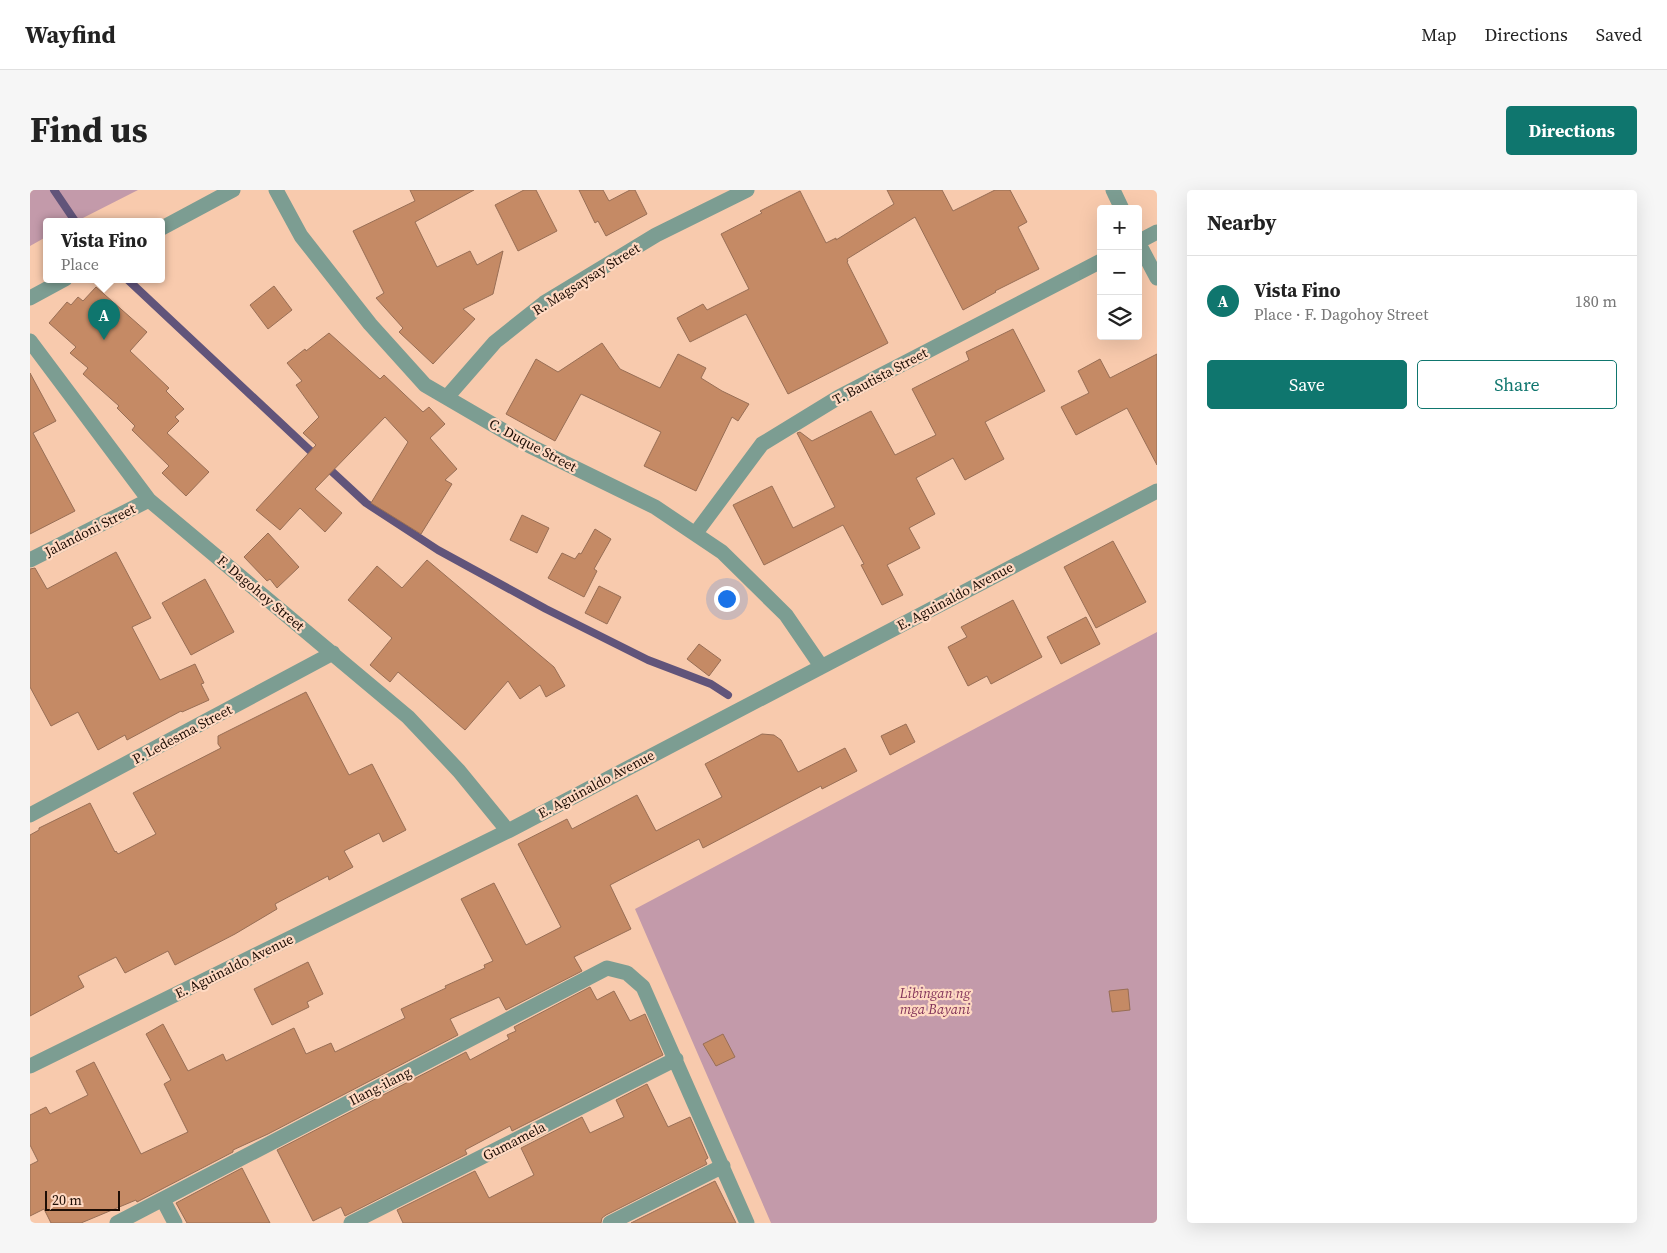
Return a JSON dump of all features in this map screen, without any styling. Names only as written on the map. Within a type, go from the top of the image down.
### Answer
[{"type":"street","points":[[165,226],[233,190]]},
{"type":"street","name":"C. Duque Street","points":[[276,190],[300,236],[370,324],[425,384],[528,446],[655,507],[722,552],[786,615],[821,666]]},
{"type":"street","name":"R. Magsaysay Street","points":[[447,397],[495,342],[544,303],[656,235],[747,190]]},
{"type":"street","points":[[1113,190],[1120,205]]},
{"type":"street","points":[[1142,240],[1157,232]]},
{"type":"street","points":[[1142,250],[1157,278]]},
{"type":"street","name":"T. Bautista Street","points":[[694,534],[762,444],[839,397],[1097,264]]},
{"type":"street","points":[[30,298],[58,283]]},
{"type":"street","name":"F. Dagohoy Street","points":[[30,341],[149,500],[334,653],[408,717],[459,771],[508,830]]},
{"type":"street","name":"E. Aguinaldo Avenue","points":[[30,1066],[508,830],[1157,491]]},
{"type":"street","name":"Jalandoni Street","points":[[30,560],[149,500]]},
{"type":"street","name":"P. Ledesma Street","points":[[30,815],[334,653]]},
{"type":"street","name":"Ilang-ilang","points":[[117,1223],[607,968],[627,973],[643,987],[676,1059]]},
{"type":"street","points":[[676,1059],[747,1223]]},
{"type":"street","name":"Gumamela","points":[[351,1223],[676,1059]]},
{"type":"street","points":[[610,1223],[723,1166]]},
{"type":"street","points":[[162,1200],[175,1223]]},
{"type":"green space","points":[[30,190],[138,190],[83,218],[43,218],[43,239],[30,246]]},
{"type":"green space","name":"Libingan ng mga Bayani","points":[[1157,632],[1157,1223],[771,1223],[635,909]]},
{"type":"building","points":[[410,190],[474,190],[415,222],[437,267],[470,251],[477,265],[503,251],[493,294],[463,309],[475,319],[433,364],[399,332],[403,328],[376,298],[384,293],[353,231],[415,201]]},
{"type":"building","points":[[524,190],[536,190],[557,231],[518,251],[495,205]]},
{"type":"building","points":[[579,190],[603,190],[609,201],[630,190],[635,190],[647,214],[606,236],[598,221],[595,223]]},
{"type":"building","points":[[887,190],[942,190],[953,211],[995,190],[1010,190],[1027,222],[1018,227],[1039,269],[995,291],[963,310],[915,217],[847,259],[888,343],[788,394],[746,314],[690,342],[677,318],[703,304],[707,310],[749,289],[721,234],[762,213],[760,211],[800,191],[826,243],[836,238],[836,240],[894,204]]},
{"type":"building","points":[[274,286],[292,310],[268,329],[250,305]]},
{"type":"building","points":[[96,287],[147,332],[130,351],[169,388],[166,391],[184,409],[175,417],[179,421],[167,433],[209,472],[186,496],[162,473],[169,466],[132,430],[135,426],[117,408],[119,406],[83,374],[88,368],[70,353],[76,347],[49,323],[67,302],[71,305],[78,297],[83,301]]},
{"type":"building","points":[[1013,329],[1045,391],[985,422],[1004,459],[965,480],[953,458],[916,478],[935,514],[909,528],[920,548],[887,565],[903,595],[882,605],[861,565],[864,564],[843,525],[764,565],[733,505],[772,486],[793,528],[835,507],[797,433],[800,432],[812,441],[871,411],[895,455],[936,435],[912,389],[969,360],[966,352]]},
{"type":"building","points":[[329,333],[380,379],[384,375],[423,412],[429,407],[445,424],[430,438],[457,469],[445,480],[452,484],[421,534],[371,503],[408,442],[385,417],[315,489],[342,513],[325,532],[300,508],[280,530],[256,510],[316,445],[303,433],[319,417],[296,385],[302,381],[287,363]]},
{"type":"building","points":[[602,343],[620,369],[660,388],[678,354],[706,368],[701,378],[749,404],[738,421],[732,417],[696,491],[644,466],[661,432],[581,394],[555,441],[506,414],[536,359],[558,372]]},
{"type":"building","points":[[1157,354],[1157,465],[1127,408],[1076,435],[1061,407],[1089,393],[1078,371],[1100,359],[1110,378]]},
{"type":"building","points":[[30,373],[56,421],[33,433],[75,511],[30,534]]},
{"type":"building","points":[[522,515],[549,528],[537,553],[510,540]]},
{"type":"building","points":[[595,529],[611,539],[594,569],[597,571],[584,597],[548,578],[562,553],[575,559],[579,553],[581,554]]},
{"type":"building","points":[[268,533],[299,567],[277,588],[270,579],[267,581],[244,557]]},
{"type":"building","points":[[1113,541],[1146,602],[1096,628],[1064,567]]},
{"type":"building","points":[[116,552],[151,618],[132,627],[160,680],[195,664],[204,683],[201,684],[209,700],[181,711],[127,740],[125,735],[98,750],[78,712],[51,726],[30,687],[30,569],[35,568],[47,589]]},
{"type":"building","points":[[427,560],[554,667],[565,686],[546,697],[540,685],[520,699],[508,681],[465,730],[398,672],[390,682],[370,665],[392,638],[348,600],[377,566],[402,588]]},
{"type":"building","points":[[205,579],[234,632],[191,655],[162,603]]},
{"type":"building","points":[[599,586],[621,597],[607,624],[585,613]]},
{"type":"building","points":[[1013,600],[1042,657],[991,684],[987,676],[968,686],[948,647],[967,637],[961,627]]},
{"type":"building","points":[[1086,617],[1100,644],[1061,664],[1047,637]]},
{"type":"building","points":[[699,644],[721,660],[709,676],[687,659]]},
{"type":"building","points":[[306,692],[349,775],[372,764],[406,830],[383,842],[379,833],[344,851],[353,867],[329,880],[328,876],[275,904],[277,909],[235,934],[175,965],[168,951],[125,973],[116,957],[78,976],[84,987],[30,1016],[30,835],[39,830],[39,828],[90,803],[115,852],[118,854],[156,834],[133,793],[221,748],[218,744],[218,736]]},
{"type":"building","points":[[906,724],[915,742],[890,755],[881,736]]},
{"type":"building","points":[[762,734],[774,735],[781,740],[798,772],[845,748],[857,771],[822,789],[821,786],[703,848],[699,839],[610,885],[631,929],[574,957],[582,971],[506,1010],[499,997],[450,1019],[458,1035],[268,1134],[233,1150],[233,1152],[137,1202],[136,1200],[81,1223],[51,1223],[44,1209],[30,1216],[30,1165],[38,1161],[30,1145],[30,1115],[46,1107],[50,1114],[88,1095],[76,1071],[94,1062],[141,1154],[188,1132],[164,1084],[171,1080],[146,1034],[163,1024],[188,1071],[223,1054],[226,1061],[294,1028],[306,1054],[331,1043],[335,1052],[405,1018],[401,1009],[485,968],[484,965],[493,961],[461,899],[494,883],[526,945],[561,927],[518,844],[567,819],[572,829],[637,795],[656,831],[722,797],[705,764]]},
{"type":"building","points":[[308,962],[323,994],[307,1002],[309,1007],[272,1025],[254,989]]},
{"type":"building","points":[[590,987],[597,1000],[614,991],[630,1021],[645,1014],[663,1055],[512,1131],[510,1126],[465,1150],[467,1154],[345,1216],[341,1207],[313,1221],[277,1150],[466,1052],[470,1060],[509,1039],[507,1035],[516,1031],[514,1027]]},
{"type":"building","points":[[1128,989],[1130,1010],[1112,1012],[1109,991]]},
{"type":"building","points":[[723,1034],[735,1057],[716,1066],[703,1044]]},
{"type":"building","points":[[647,1084],[668,1127],[690,1117],[708,1158],[705,1160],[707,1164],[606,1215],[602,1218],[601,1223],[403,1223],[397,1210],[475,1171],[489,1198],[534,1175],[521,1148],[582,1117],[590,1133],[624,1117],[616,1100]]},
{"type":"building","points":[[242,1168],[270,1223],[187,1223],[176,1203]]},
{"type":"building","points":[[715,1181],[736,1223],[631,1223]]},
{"type":"waterway","points":[[54,190],[73,218]]},
{"type":"waterway","points":[[131,283],[318,458]]},
{"type":"waterway","points":[[326,466],[366,503],[438,550],[546,609],[648,660],[711,684],[728,695]]},
{"type":"place","name":"Vista Fino","points":[[104,340]]}]
